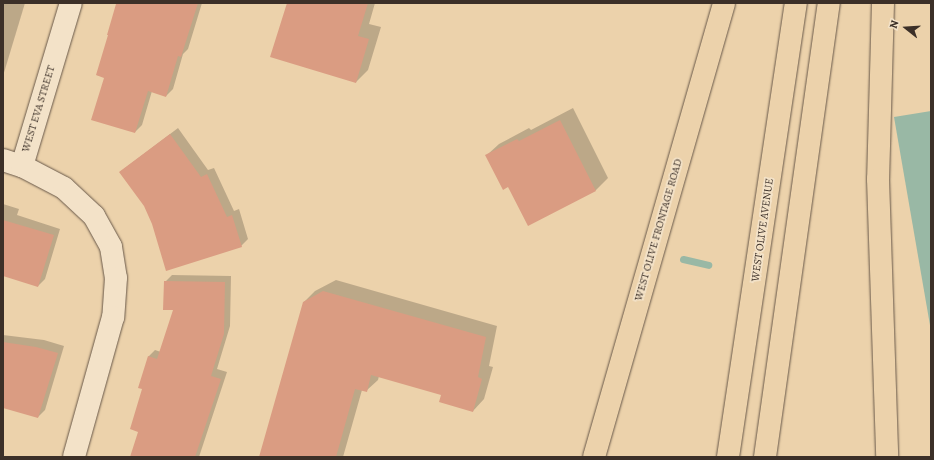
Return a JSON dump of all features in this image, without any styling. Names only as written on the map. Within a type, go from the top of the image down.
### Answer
[{"type":"main road","name":"WEST OLIVE FRONTAGE ROAD","points":[[594,457],[724,3]]},
{"type":"main road","name":"WEST OLIVE AVENUE","points":[[728,457],[796,3]]},
{"type":"main road","points":[[765,457],[829,3]]},
{"type":"main road","points":[[883,3],[878,179],[887,457]]},
{"type":"street","name":"WEST EVA STREET","points":[[71,3],[13,163],[64,188],[94,216],[112,255],[116,278],[114,317],[74,457]]},
{"type":"shaded area","points":[[931,111],[931,331],[894,117]]},
{"type":"building","points":[[198,3],[181,57],[178,56],[166,97],[148,91],[135,133],[91,120],[104,78],[96,75],[116,4]]},
{"type":"building","points":[[287,3],[368,3],[358,36],[369,39],[356,83],[270,57]]},
{"type":"building","points":[[560,120],[596,191],[528,226],[508,187],[503,190],[485,155],[517,139],[519,141]]},
{"type":"building","points":[[170,134],[201,177],[207,174],[227,217],[232,215],[242,247],[166,271],[152,224],[144,206],[119,172]]},
{"type":"building","points":[[3,220],[54,235],[38,287],[3,276]]},
{"type":"building","points":[[164,281],[225,282],[224,334],[211,376],[221,379],[195,457],[130,457],[138,432],[130,429],[142,389],[138,388],[148,356],[157,359],[173,310],[163,310]]},
{"type":"building","points":[[323,291],[486,337],[478,377],[482,379],[473,412],[439,402],[441,395],[371,375],[367,392],[355,389],[336,457],[259,457],[303,302]]},
{"type":"building","points":[[3,342],[36,347],[58,353],[38,418],[3,408]]},
{"type":"waterway","points":[[683,259],[708,265]]}]
